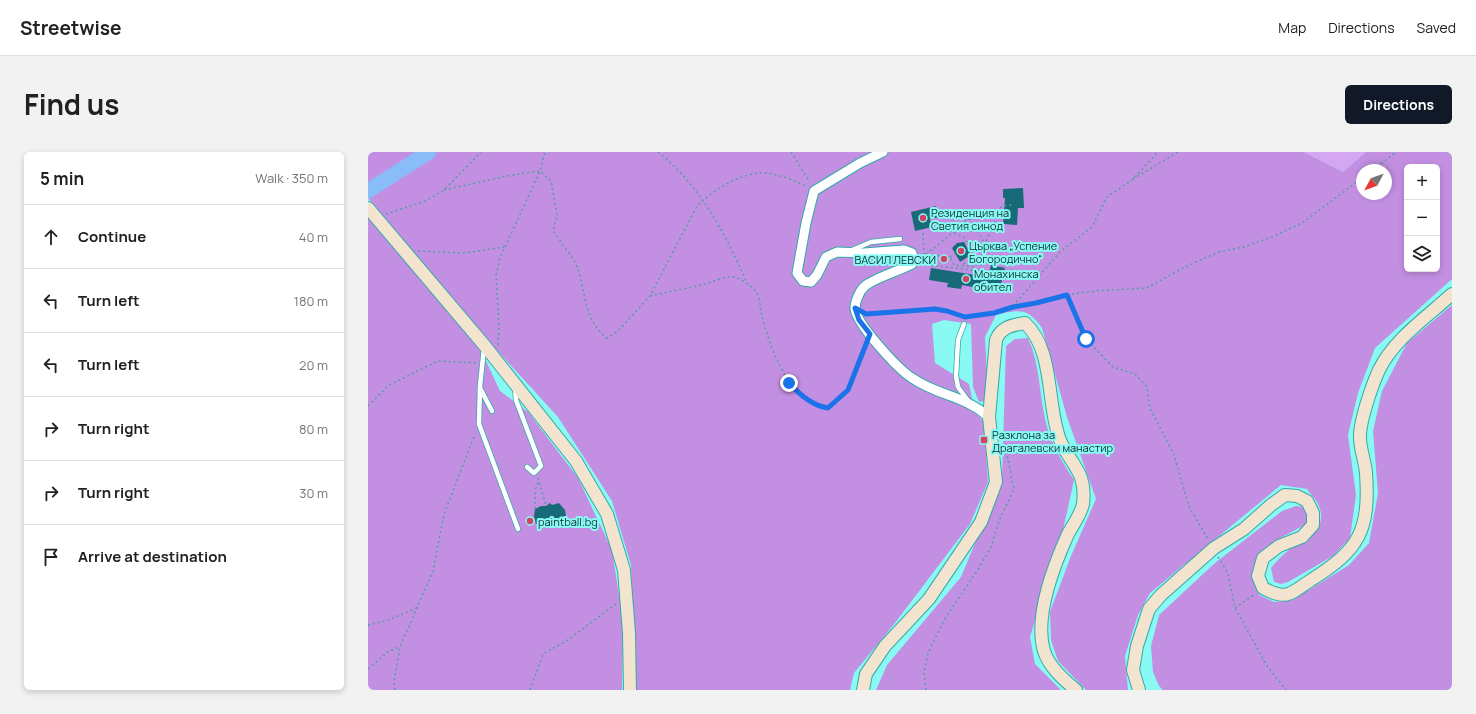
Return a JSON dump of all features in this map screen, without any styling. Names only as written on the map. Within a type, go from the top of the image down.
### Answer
[{"type":"street","points":[[884,152],[860,162],[814,191],[796,273],[799,278],[806,283],[811,282],[817,275],[826,257],[837,252],[864,253],[904,250],[912,253],[914,257],[913,262],[866,285],[860,292],[855,308],[859,320],[898,367],[912,378],[938,392],[969,402],[989,417]]},
{"type":"street","points":[[372,212],[485,346],[576,461],[607,514],[624,570],[629,633],[630,690]]},
{"type":"street","points":[[1139,690],[1133,670],[1137,646],[1149,609],[1161,595],[1214,548],[1244,529],[1271,505],[1285,495],[1297,496],[1307,501],[1313,513],[1313,525],[1302,537],[1280,546],[1263,558],[1258,576],[1263,588],[1278,596],[1289,595],[1340,561],[1358,540],[1366,517],[1366,473],[1360,435],[1365,409],[1379,370],[1395,346],[1452,294]]},
{"type":"street","points":[[863,690],[866,674],[885,646],[929,599],[981,522],[996,482],[989,417],[998,334],[1013,325],[1025,323],[1032,330],[1047,367],[1051,405],[1061,441],[1079,470],[1084,488],[1083,506],[1055,567],[1041,620],[1044,651],[1059,676],[1076,690]]},
{"type":"lane","points":[[847,252],[871,242],[900,239]]},
{"type":"lane","points":[[964,324],[958,340],[956,376],[958,386],[969,402]]},
{"type":"lane","points":[[485,346],[480,386],[479,424],[518,529]]},
{"type":"lane","points":[[515,384],[516,400],[541,466],[535,472],[527,466]]},
{"type":"lane","points":[[480,386],[492,412]]},
{"type":"path","points":[[372,212],[392,213],[425,201],[444,190],[481,152]]},
{"type":"path","points":[[496,361],[499,328],[496,275],[500,258],[540,171],[545,152]]},
{"type":"path","points":[[658,152],[666,158],[702,199],[722,230],[748,284]]},
{"type":"path","points":[[791,152],[814,191]]},
{"type":"path","points":[[1132,180],[1158,152]]},
{"type":"path","points":[[1013,307],[1034,280],[1061,251],[1092,228],[1108,197],[1132,180],[1178,152]]},
{"type":"path","points":[[1381,164],[1396,152]]},
{"type":"path","points":[[444,190],[512,175],[540,171]]},
{"type":"path","points":[[540,171],[551,181],[557,215],[553,231],[578,268],[585,302],[593,324],[599,332],[607,338],[619,330],[650,296],[702,199],[741,177],[765,173],[801,183],[814,191]]},
{"type":"path","points":[[855,308],[866,314],[935,309],[965,317],[994,313],[1013,307],[1067,295],[1095,291],[1147,288],[1185,267],[1219,252],[1244,247],[1272,237],[1302,223],[1356,182]]},
{"type":"path","points":[[925,254],[959,228],[962,222],[970,218],[996,213],[1002,206],[1013,205]]},
{"type":"path","points":[[913,262],[976,272],[980,271],[985,244],[996,221],[996,213]]},
{"type":"path","points":[[970,218],[985,244]]},
{"type":"path","points":[[922,233],[925,254]]},
{"type":"path","points":[[953,233],[964,237],[974,256],[973,260],[961,265]]},
{"type":"path","points":[[404,250],[464,253],[505,247]]},
{"type":"path","points":[[912,253],[950,257],[955,254]]},
{"type":"path","points":[[950,257],[954,264],[976,267],[976,272]]},
{"type":"path","points":[[650,296],[702,285],[724,278],[734,277],[748,284],[753,288],[759,300],[762,317],[774,354],[789,383],[797,392],[819,407],[828,408],[848,390],[870,334]]},
{"type":"path","points":[[1067,295],[1086,339],[1113,367],[1135,374],[1147,387],[1150,408],[1174,455],[1189,507],[1228,574],[1235,608],[1267,666],[1286,690]]},
{"type":"path","points":[[368,406],[389,385],[438,361],[482,363]]},
{"type":"path","points":[[395,690],[394,682],[400,647],[433,571],[444,514],[479,424]]},
{"type":"path","points":[[926,690],[924,672],[928,653],[944,620],[978,571],[991,546],[999,520],[1014,488],[1007,455],[1001,441]]},
{"type":"path","points":[[535,472],[546,506]]},
{"type":"path","points":[[535,509],[535,490],[538,480]]},
{"type":"path","points":[[1235,608],[1263,588]]},
{"type":"path","points":[[530,690],[543,654],[568,640],[626,596]]},
{"type":"path","points":[[368,625],[389,620],[418,607]]},
{"type":"path","points":[[368,669],[389,651],[400,647]]},
{"type":"shaded area","points":[[368,152],[1304,152],[1343,172],[1366,152],[1452,152],[1452,279],[1375,348],[1358,393],[1348,435],[1356,495],[1350,538],[1333,556],[1288,582],[1281,584],[1274,582],[1271,568],[1291,548],[1310,536],[1319,526],[1321,520],[1321,513],[1318,504],[1307,489],[1281,485],[1150,593],[1138,615],[1125,656],[1128,690],[1086,690],[1058,661],[1051,640],[1050,612],[1071,556],[1096,499],[1067,417],[1042,328],[1032,316],[1027,313],[1017,311],[996,315],[985,337],[988,400],[979,402],[973,387],[971,324],[944,320],[932,324],[935,363],[969,384],[975,412],[984,422],[988,482],[970,524],[895,623],[854,673],[850,690],[635,690],[631,565],[612,501],[558,417],[462,312],[368,198]]},
{"type":"shaded area","points":[[1304,152],[1366,152],[1343,172]]},
{"type":"shaded area","points":[[368,216],[480,348],[500,391],[528,412],[578,478],[612,550],[623,621],[622,690],[368,690]]},
{"type":"shaded area","points":[[1452,305],[1452,690],[1163,690],[1159,686],[1153,672],[1151,646],[1159,615],[1215,563],[1282,511],[1296,506],[1304,507],[1309,514],[1308,523],[1272,544],[1257,558],[1254,567],[1254,584],[1259,595],[1274,602],[1293,600],[1349,565],[1369,543],[1378,493],[1373,431],[1382,391],[1407,343]]},
{"type":"shaded area","points":[[1028,338],[1035,358],[1047,427],[1056,451],[1074,480],[1063,530],[1030,637],[1035,664],[1061,690],[876,690],[887,665],[961,577],[1002,479],[1006,346],[1015,339]]},
{"type":"building","points":[[1023,188],[1024,208],[1018,208],[1017,225],[1003,224],[1005,198],[1003,198],[1003,189]]},
{"type":"building","name":"Резиденция на Светия синод","points":[[936,206],[939,217],[930,219],[932,227],[915,231],[911,212]]},
{"type":"building","name":"Църква „Успение Богородично“","points":[[964,242],[971,255],[960,262],[952,248],[957,243]]},
{"type":"building","name":"Монахинска обител","points":[[991,265],[1005,268],[999,292],[962,285],[961,289],[947,287],[948,283],[929,280],[931,268],[988,277]]},
{"type":"building","points":[[550,503],[552,505],[559,503],[565,510],[566,516],[560,518],[563,522],[552,525],[536,524],[534,516],[535,509],[541,506],[546,506]]},
{"type":"waterway","points":[[368,191],[429,152]]},
{"type":"place","name":"Резиденция на Светия синод","points":[[923,218]]},
{"type":"place","name":"Църква „Успение Богородично“","points":[[961,251]]},
{"type":"place","name":"ВАСИЛ ЛЕВСКИ","points":[[944,259]]},
{"type":"place","name":"Монахинска обител","points":[[966,279]]},
{"type":"place","name":"Разклона за Драгалевски манастир","points":[[984,440]]},
{"type":"place","name":"paintball.bg","points":[[530,521]]},
{"type":"route","points":[[789,383],[797,392],[819,407],[828,408],[840,399],[848,390],[870,334],[859,320],[855,308],[866,314],[900,313],[935,309],[965,317],[994,313],[1013,307],[1067,295],[1086,339]]}]
